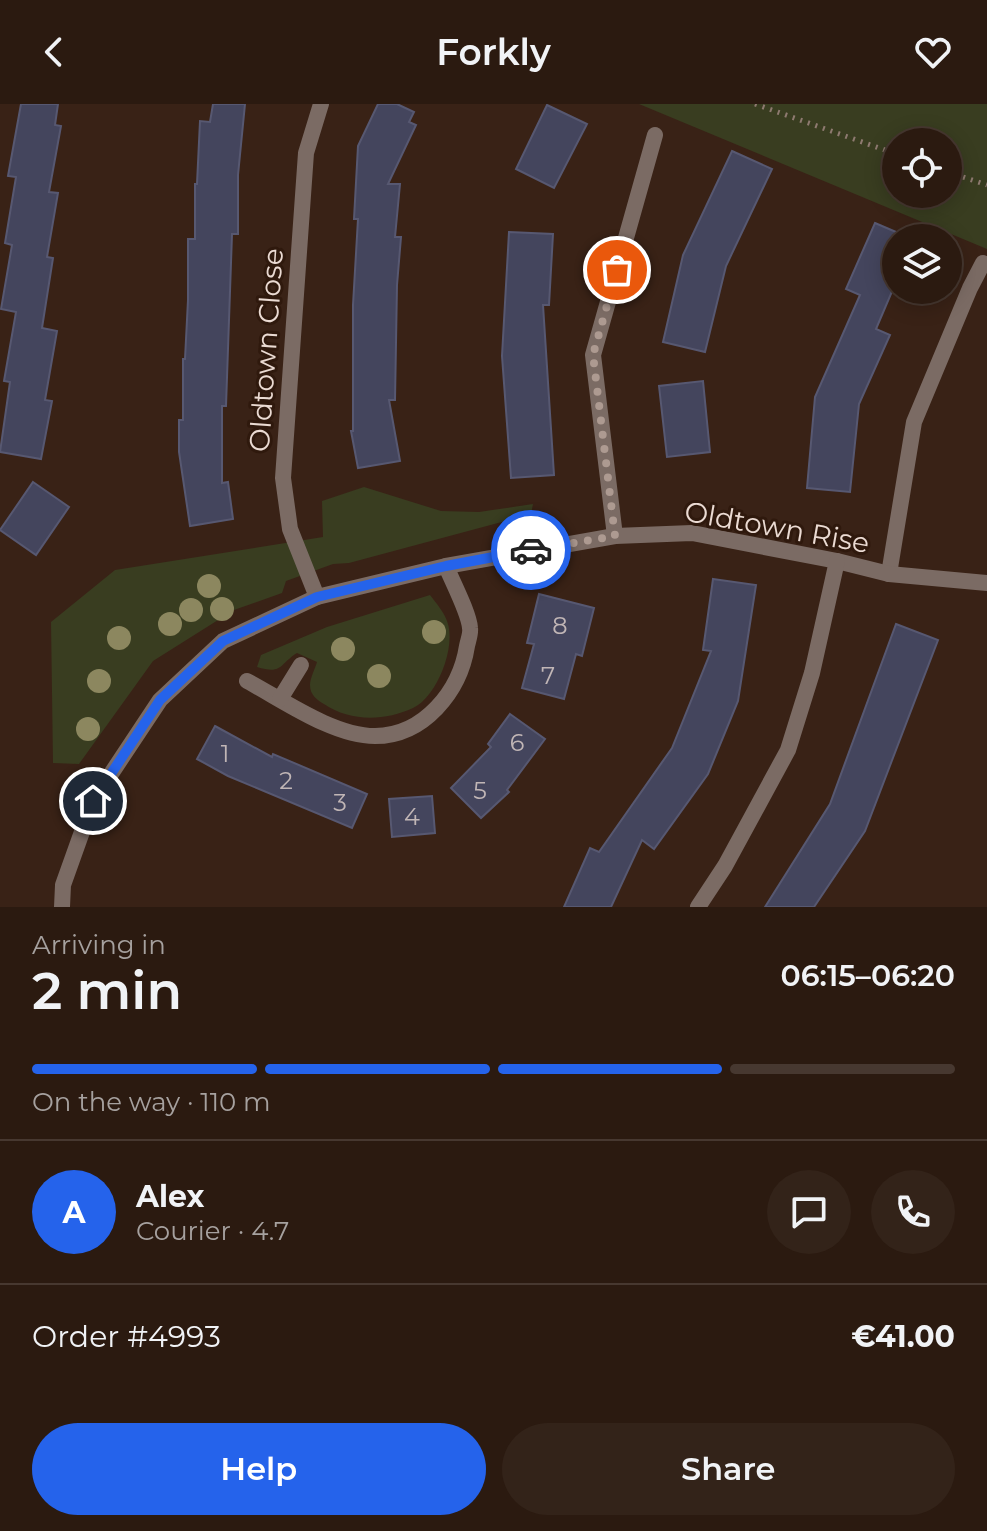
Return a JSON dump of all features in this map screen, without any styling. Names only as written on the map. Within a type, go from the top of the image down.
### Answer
[{"type":"street","name":"Oldtown Close","points":[[317,597],[290,529],[283,478],[306,153],[321,104]]},
{"type":"street","points":[[615,536],[593,355],[655,135]]},
{"type":"street","points":[[889,574],[914,422],[983,263]]},
{"type":"street","name":"Oldtown Rise","points":[[62,907],[63,885],[93,801],[160,700],[223,641],[317,597],[446,566],[615,536],[692,533],[889,574],[987,583]]},
{"type":"street","points":[[698,907],[725,866],[788,750],[812,673],[837,561]]},
{"type":"street","points":[[247,681],[313,718],[353,733],[375,736],[399,732],[431,714],[458,679],[470,628],[446,566]]},
{"type":"street","points":[[280,699],[301,665]]},
{"type":"path","points":[[755,104],[882,149]]},
{"type":"path","points":[[962,177],[987,185]]},
{"type":"green space","points":[[639,104],[987,104],[987,249],[962,239],[962,224],[927,224],[889,208],[962,208],[962,128],[882,128],[882,205]]},
{"type":"green space","points":[[364,487],[441,511],[479,512],[533,504],[531,514],[349,563],[333,564],[286,581],[282,593],[234,610],[153,661],[79,764],[53,763],[51,622],[115,570],[323,537],[322,501]]},
{"type":"green space","points":[[430,595],[447,621],[449,644],[437,682],[422,702],[413,708],[368,718],[334,710],[311,692],[310,682],[317,662],[297,653],[276,669],[257,667],[261,655],[327,627]]},
{"type":"building","points":[[21,104],[58,104],[55,125],[61,126],[49,192],[58,193],[47,257],[53,258],[42,328],[57,331],[45,400],[52,401],[41,459],[0,452],[10,382],[4,381],[16,312],[1,309],[12,245],[5,243],[16,177],[8,176]]},
{"type":"building","points":[[213,104],[245,104],[238,175],[238,234],[232,234],[226,406],[222,406],[222,483],[228,482],[233,519],[190,526],[179,452],[179,420],[183,420],[188,239],[195,239],[200,121],[210,122]]},
{"type":"building","points":[[378,104],[397,104],[414,112],[409,122],[416,125],[388,184],[400,184],[395,237],[401,237],[395,400],[389,400],[400,461],[358,468],[351,431],[358,146]]},
{"type":"building","points":[[547,105],[587,124],[554,188],[516,169]]},
{"type":"building","points":[[732,151],[772,169],[726,266],[705,352],[663,342],[683,255]]},
{"type":"building","points":[[875,223],[882,226],[882,304],[887,304],[876,329],[890,335],[859,404],[850,492],[807,488],[815,397],[860,295],[846,289]]},
{"type":"building","points":[[509,232],[553,234],[549,305],[543,305],[554,475],[511,478],[502,356]]},
{"type":"building","points":[[703,381],[710,452],[667,457],[659,386]]},
{"type":"building","points":[[33,482],[69,507],[36,555],[0,530]]},
{"type":"building","points":[[713,579],[756,585],[738,701],[708,774],[654,849],[642,840],[611,907],[564,907],[590,848],[599,852],[672,748],[711,651],[703,650]]},
{"type":"building","points":[[539,594],[594,608],[582,656],[576,654],[564,699],[522,688],[534,644],[527,643]]},
{"type":"building","points":[[896,624],[938,640],[865,831],[814,907],[765,907],[830,804]]},
{"type":"building","points":[[510,714],[545,739],[507,790],[509,792],[481,818],[451,788],[491,747],[488,744]]},
{"type":"building","points":[[215,726],[272,757],[273,754],[367,794],[352,828],[228,776],[197,759]]},
{"type":"building","points":[[432,796],[435,833],[392,837],[389,799]]},
{"type":"way so far","points":[[531,550],[615,536],[593,355],[617,270]]},
{"type":"route","points":[[93,801],[160,700],[223,641],[317,597],[446,566],[531,550]]}]
